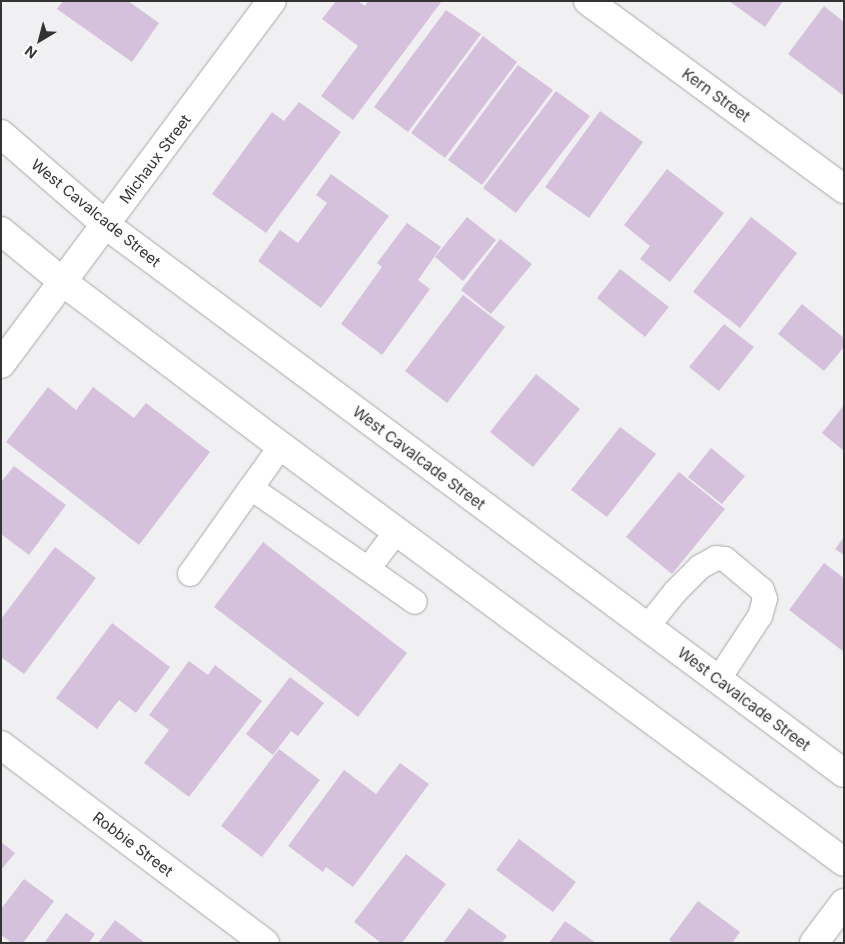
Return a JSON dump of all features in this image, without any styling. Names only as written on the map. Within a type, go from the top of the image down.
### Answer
[{"type":"main road","name":"Michaux Street","points":[[1,364],[272,1]]},
{"type":"main road","name":"Kern Street","points":[[588,1],[844,189]]},
{"type":"main road","name":"West Cavalcade Street","points":[[1,134],[106,225],[844,773]]},
{"type":"main road","points":[[1,232],[63,282],[396,532],[844,862]]},
{"type":"main road","name":"Robbie Street","points":[[1,746],[265,943]]},
{"type":"main road","points":[[814,943],[844,903]]},
{"type":"lane","points":[[190,574],[281,446]]},
{"type":"lane","points":[[251,488],[415,602]]},
{"type":"lane","points":[[368,569],[396,532]]},
{"type":"lane","points":[[647,627],[675,592],[700,567],[716,558],[725,559],[762,590],[766,599],[760,616],[718,680]]},
{"type":"building","points":[[63,1],[128,1],[159,23],[132,62],[57,9]]},
{"type":"building","points":[[336,1],[358,1],[365,6],[368,1],[442,1],[353,120],[321,96],[358,46],[322,19]]},
{"type":"building","points":[[729,1],[783,1],[765,27]]},
{"type":"building","points":[[824,6],[844,22],[844,96],[788,54]]},
{"type":"building","points":[[446,10],[481,34],[408,132],[374,107]]},
{"type":"building","points":[[483,36],[517,62],[445,158],[411,133]]},
{"type":"building","points":[[518,65],[553,90],[482,185],[448,160]]},
{"type":"building","points":[[556,91],[590,116],[516,213],[483,188]]},
{"type":"building","points":[[299,102],[341,132],[266,233],[212,194],[272,112],[284,121]]},
{"type":"building","points":[[600,111],[643,142],[589,218],[545,187]]},
{"type":"building","points":[[667,169],[724,213],[670,282],[640,259],[650,246],[624,225]]},
{"type":"building","points":[[331,174],[389,216],[321,308],[258,261],[280,230],[298,243],[327,203],[316,195]]},
{"type":"building","points":[[467,217],[496,240],[463,281],[435,257]]},
{"type":"building","points":[[751,217],[797,253],[740,328],[693,292]]},
{"type":"building","points":[[407,223],[441,247],[418,280],[430,289],[382,355],[341,324],[382,267],[377,263]]},
{"type":"building","points":[[500,239],[532,264],[491,314],[461,290]]},
{"type":"building","points":[[620,269],[669,307],[645,337],[597,298]]},
{"type":"building","points":[[463,295],[505,327],[447,403],[405,371]]},
{"type":"building","points":[[802,304],[844,338],[844,347],[824,371],[778,334]]},
{"type":"building","points":[[724,324],[754,347],[719,391],[689,367]]},
{"type":"building","points":[[536,374],[580,409],[533,467],[490,432]]},
{"type":"building","points":[[48,387],[76,410],[93,387],[134,418],[146,403],[210,452],[139,545],[6,442]]},
{"type":"building","points":[[844,405],[844,451],[822,433]]},
{"type":"building","points":[[620,427],[656,454],[607,517],[571,490]]},
{"type":"building","points":[[711,448],[745,476],[722,504],[688,477]]},
{"type":"building","points":[[14,466],[66,505],[29,555],[1,534],[1,482]]},
{"type":"building","points":[[679,472],[725,509],[672,574],[626,537]]},
{"type":"building","points":[[844,537],[844,555],[835,549]]},
{"type":"building","points":[[263,542],[407,653],[358,717],[214,607]]},
{"type":"building","points":[[55,547],[96,578],[24,674],[1,657],[1,619]]},
{"type":"building","points":[[824,563],[844,578],[844,652],[789,610]]},
{"type":"building","points":[[112,623],[170,667],[136,713],[119,700],[97,729],[56,698]]},
{"type":"building","points":[[189,661],[208,675],[215,665],[262,701],[189,797],[144,763],[169,730],[149,715]]},
{"type":"building","points":[[290,677],[324,703],[298,736],[291,731],[273,755],[246,734]]},
{"type":"building","points":[[279,749],[320,780],[262,857],[221,826]]},
{"type":"building","points":[[400,763],[429,784],[353,887],[326,867],[323,872],[288,846],[344,770],[376,794]]},
{"type":"building","points":[[519,839],[576,882],[553,912],[496,870]]},
{"type":"building","points":[[1,842],[15,853],[1,870]]},
{"type":"building","points":[[406,854],[446,884],[402,943],[381,943],[354,922]]},
{"type":"building","points":[[24,879],[54,901],[23,943],[12,943],[1,935],[1,909]]},
{"type":"building","points":[[698,901],[740,932],[732,943],[673,943],[669,940]]},
{"type":"building","points":[[469,908],[507,936],[502,943],[443,943]]},
{"type":"building","points":[[66,913],[95,934],[89,943],[44,943]]},
{"type":"building","points":[[115,920],[145,943],[98,943]]},
{"type":"building","points":[[565,921],[596,943],[549,943]]}]
